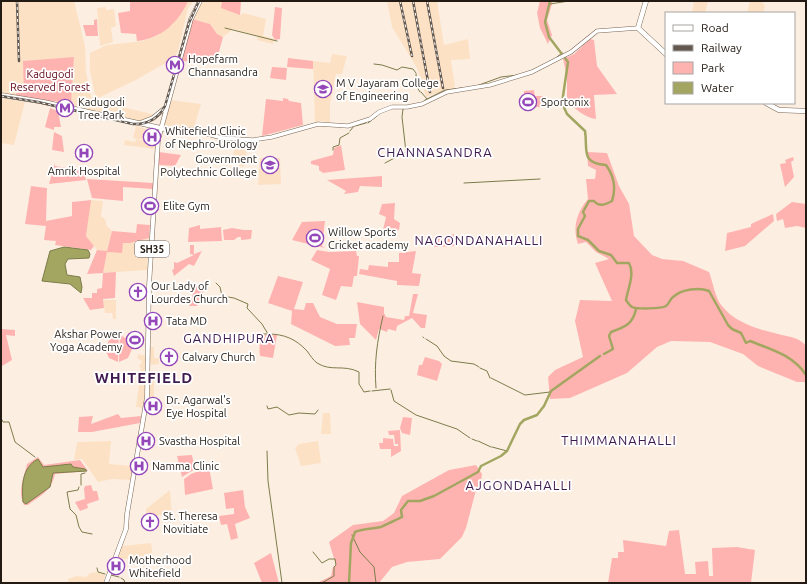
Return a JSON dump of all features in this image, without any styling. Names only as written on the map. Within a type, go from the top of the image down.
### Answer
[{"type":"highway","points":[[646,1],[638,28],[665,53]]},
{"type":"highway","points":[[768,104],[779,110],[806,111]]},
{"type":"main road","name":"SH35","points":[[147,396],[147,300],[157,142],[164,110],[190,16],[199,1]]},
{"type":"main road","name":"SH35","points":[[105,583],[127,523],[126,515],[147,396],[149,286],[160,129],[190,16]]},
{"type":"main road","points":[[1,96],[38,100],[153,128],[197,130],[216,136],[257,139],[318,122],[345,125],[369,119],[378,110],[392,106],[417,105],[447,92],[479,88],[521,76],[545,67],[561,58],[597,31],[638,28]]},
{"type":"main road","points":[[385,108],[393,105],[408,105],[435,98]]},
{"type":"main road","points":[[136,123],[150,120],[164,110]]},
{"type":"main road","points":[[142,124],[154,120],[164,110]]},
{"type":"main road","points":[[123,121],[160,129]]},
{"type":"main road","points":[[153,128],[157,132],[155,140],[157,142]]},
{"type":"main road","points":[[156,157],[156,164]]},
{"type":"shaded area","points":[[1,1],[74,1],[85,46],[86,72],[92,100],[80,107],[71,105],[74,57],[24,93],[16,96],[1,94]]},
{"type":"shaded area","points":[[188,1],[194,1],[188,8],[178,51],[174,58],[136,80],[96,99],[90,71],[90,53],[107,45],[143,41],[157,36],[172,25],[183,11]]},
{"type":"shaded area","points":[[202,1],[241,1],[240,15],[244,13],[266,19],[263,36],[274,39],[273,44],[257,40],[258,36],[233,29],[223,37],[218,35],[210,24],[192,19]]},
{"type":"shaded area","points":[[387,1],[437,1],[444,45],[468,39],[470,59],[451,60],[455,87],[426,97],[417,68],[392,27]]},
{"type":"shaded area","points":[[694,1],[708,1],[705,12],[692,12]]},
{"type":"shaded area","points":[[750,1],[762,1],[765,7],[763,12],[747,12]]},
{"type":"shaded area","points":[[106,7],[106,10],[114,9],[116,26],[111,28],[113,42],[100,46],[97,8]]},
{"type":"shaded area","name":"M V Jayaram College of Engineering","points":[[332,54],[347,56],[342,74],[336,74],[330,103],[330,122],[320,121],[315,123],[313,61],[330,63]]},
{"type":"shaded area","points":[[1,98],[25,102],[14,145],[1,143]]},
{"type":"shaded area","points":[[170,100],[201,104],[194,128],[163,126]]},
{"type":"shaded area","points":[[97,101],[156,115],[139,122],[82,110]]},
{"type":"shaded area","points":[[136,126],[156,132],[154,142],[133,138]]},
{"type":"shaded area","points":[[136,139],[156,144],[155,149],[124,145],[125,140],[135,142]]},
{"type":"shaded area","points":[[241,145],[248,145],[244,167],[231,164],[235,147],[240,148]]},
{"type":"shaded area","name":"Government Polytechnic College","points":[[260,158],[280,158],[281,184],[258,185]]},
{"type":"shaded area","points":[[90,200],[103,201],[101,216],[105,219],[107,226],[112,231],[107,251],[97,250],[86,236]]},
{"type":"shaded area","points":[[149,238],[147,270],[103,273],[107,251],[123,243],[130,243]]},
{"type":"shaded area","points":[[103,300],[116,300],[116,319],[113,319],[112,313],[105,313]]},
{"type":"shaded area","points":[[147,347],[154,347],[154,358],[159,358],[159,364],[150,365],[151,373],[154,373],[154,397],[145,396],[144,408],[136,407],[141,369],[139,366],[142,361],[137,358],[139,354],[146,356]]},
{"type":"shaded area","points":[[323,413],[330,413],[331,434],[321,434]]},
{"type":"shaded area","points":[[111,441],[109,464],[133,466],[131,480],[112,479],[98,482],[82,459],[74,460],[77,442]]},
{"type":"shaded area","points":[[318,441],[321,463],[301,466],[295,448],[299,444]]},
{"type":"shaded area","points":[[170,490],[172,514],[147,516],[146,509]]},
{"type":"shaded area","points":[[151,543],[153,556],[115,560],[121,546]]},
{"type":"shaded area","points":[[96,572],[105,575],[103,583],[68,583],[68,579],[76,576],[86,577],[90,573]]},
{"type":"green space","points":[[130,1],[188,1],[180,16],[168,28],[154,37],[137,41],[136,34],[121,33],[118,13],[130,11]]},
{"type":"green space","points":[[222,1],[241,1],[240,15],[221,8]]},
{"type":"green space","points":[[540,1],[553,1],[547,20],[552,35],[548,44],[540,28],[537,13]]},
{"type":"green space","points":[[275,7],[282,8],[280,39],[275,40],[272,35]]},
{"type":"green space","points":[[97,19],[98,36],[86,36],[83,25],[94,25],[94,20]]},
{"type":"green space","points":[[192,19],[210,24],[217,34],[223,37],[219,52],[215,54],[212,64],[183,61],[183,52]]},
{"type":"green space","points":[[590,39],[594,40],[597,66],[617,94],[594,95],[596,119],[584,115],[567,102],[567,77],[563,59],[574,54]]},
{"type":"green space","name":"Kadugodi Reserved Forest","points":[[74,57],[71,105],[55,101],[50,102],[16,96],[16,93],[24,93],[23,61]]},
{"type":"green space","points":[[288,58],[313,61],[313,69],[287,67]]},
{"type":"green space","points":[[272,67],[287,68],[286,80],[270,78]]},
{"type":"green space","points":[[534,90],[535,96],[545,96],[543,107],[524,107],[524,91]]},
{"type":"green space","points":[[283,98],[288,99],[289,101],[301,103],[303,125],[262,136],[266,99],[283,101]]},
{"type":"green space","points":[[50,108],[58,111],[61,127],[54,127],[54,130],[45,127]]},
{"type":"green space","points":[[54,132],[62,136],[64,152],[52,150]]},
{"type":"green space","points":[[341,145],[345,170],[323,173],[319,170],[319,166],[311,164],[311,161],[333,155],[334,148]]},
{"type":"green space","points":[[159,152],[181,155],[175,166],[158,165]]},
{"type":"green space","points":[[587,152],[607,153],[619,186],[629,204],[634,236],[652,255],[662,259],[683,261],[709,272],[720,303],[734,317],[749,325],[795,338],[804,343],[806,346],[806,382],[797,382],[758,366],[743,354],[710,342],[671,341],[657,347],[627,373],[570,398],[550,399],[548,377],[555,370],[583,357],[575,321],[580,300],[612,301],[595,263],[609,259],[596,252],[586,242],[578,244],[576,238],[575,232],[578,214],[588,199],[586,179],[595,179],[596,170],[588,166]]},
{"type":"green space","points":[[793,157],[794,160],[791,162],[794,177],[785,187],[780,164],[786,163],[785,160]]},
{"type":"green space","points":[[55,163],[55,166],[84,171],[86,180],[49,184]]},
{"type":"green space","points":[[382,176],[382,187],[360,186],[358,192],[344,194],[346,191],[327,180]]},
{"type":"green space","points":[[87,179],[153,183],[153,189],[123,187],[123,201],[92,198]]},
{"type":"green space","points":[[31,186],[47,188],[46,221],[72,216],[72,202],[91,200],[86,236],[94,246],[91,250],[55,245],[56,241],[44,240],[46,226],[25,224]]},
{"type":"green space","points":[[792,202],[806,204],[806,228],[797,226],[785,228],[783,219],[777,221],[776,214]]},
{"type":"green space","points":[[395,203],[394,219],[400,223],[399,230],[382,234],[386,217],[379,214],[382,204]]},
{"type":"green space","points":[[773,214],[774,221],[745,246],[725,251],[727,233],[751,227],[751,224]]},
{"type":"green space","name":"Willow Sports Cricket academy","points":[[325,221],[322,246],[325,248],[292,240],[302,222]]},
{"type":"green space","points":[[137,224],[150,225],[149,238],[130,243],[123,243],[122,253],[107,252],[103,273],[87,274],[97,250],[107,251],[112,231],[136,233]]},
{"type":"green space","points":[[200,225],[200,229],[221,227],[222,241],[188,242],[189,228]]},
{"type":"green space","points":[[232,228],[252,230],[251,239],[241,240],[241,237],[238,237],[234,240],[224,240],[223,230]]},
{"type":"green space","points":[[454,234],[456,246],[434,247],[434,239]]},
{"type":"green space","points":[[190,245],[194,245],[194,254],[202,251],[194,266],[189,264],[174,276],[172,270],[174,269],[174,262],[177,263],[194,255],[190,254]]},
{"type":"green space","points":[[317,250],[329,252],[356,251],[357,256],[359,256],[357,276],[354,276],[352,287],[341,286],[336,300],[322,295],[330,269],[311,260]]},
{"type":"green space","points":[[416,251],[412,273],[421,274],[419,286],[397,285],[397,281],[359,274],[360,269],[368,270],[369,265],[388,267],[388,262],[399,262],[399,253]]},
{"type":"green space","points":[[116,272],[115,298],[103,299],[104,308],[90,310],[83,298],[92,298],[92,293],[97,293],[97,289],[102,288],[103,273]]},
{"type":"green space","points":[[278,276],[303,282],[294,309],[304,310],[306,303],[313,303],[320,317],[337,324],[357,324],[355,338],[349,338],[350,345],[335,346],[291,324],[292,311],[268,303]]},
{"type":"green space","points":[[196,285],[206,286],[197,306],[189,306]]},
{"type":"green space","points":[[413,294],[418,294],[413,313],[427,315],[425,328],[421,328],[412,318],[397,326],[396,331],[388,329],[387,332],[379,329],[376,340],[360,324],[357,302],[384,307],[386,317],[404,320],[405,316],[409,316]]},
{"type":"green space","points":[[1,329],[15,330],[15,336],[6,335],[12,360],[2,366]]},
{"type":"green space","points":[[266,334],[277,335],[273,358],[260,356],[261,341]]},
{"type":"green space","points":[[119,335],[118,362],[109,358],[105,349],[110,338]]},
{"type":"green space","points":[[120,335],[129,340],[132,349],[128,358],[119,362]]},
{"type":"green space","points":[[425,357],[439,361],[442,364],[437,381],[417,375],[419,365],[422,365]]},
{"type":"green space","points":[[118,414],[121,418],[141,416],[140,423],[92,432],[78,432],[79,417],[93,416],[91,424]]},
{"type":"green space","points":[[403,417],[412,418],[410,435],[402,433],[400,428]]},
{"type":"green space","points":[[400,430],[401,451],[391,457],[391,449],[380,449],[379,443],[383,443],[383,438],[393,439],[394,446],[398,446],[398,444],[395,444],[394,435],[389,435],[388,431]]},
{"type":"green space","points":[[192,455],[195,469],[182,477],[177,456]]},
{"type":"green space","points":[[38,457],[44,465],[80,460],[88,471],[55,474],[51,485],[45,492],[28,505],[24,505],[21,490],[27,464]]},
{"type":"green space","points":[[476,465],[482,474],[481,482],[476,490],[466,528],[462,537],[440,559],[407,562],[392,567],[379,583],[317,583],[331,576],[333,567],[336,565],[329,542],[353,525],[383,521],[394,513],[402,496],[449,470]]},
{"type":"green space","points":[[209,467],[213,489],[185,495],[184,479],[191,474]]},
{"type":"green space","points":[[91,485],[93,491],[97,491],[99,500],[87,504],[88,508],[80,511],[75,502],[85,499],[85,486]]},
{"type":"green space","points":[[243,490],[245,507],[250,518],[235,524],[238,538],[231,540],[227,524],[221,525],[219,516],[234,514],[234,508],[226,509],[224,493]]},
{"type":"green space","points":[[679,530],[685,574],[696,574],[695,562],[708,561],[709,576],[713,576],[712,548],[737,547],[755,550],[751,583],[608,583],[612,558],[618,558],[618,552],[624,552],[623,540],[666,546],[669,531]]},
{"type":"green space","points":[[271,553],[279,583],[262,583],[254,563]]},
{"type":"water","points":[[64,247],[88,250],[90,254],[89,258],[68,259],[65,264],[67,275],[80,277],[82,287],[81,293],[70,284],[42,281],[50,251]]},
{"type":"water","points":[[38,459],[43,467],[71,464],[73,467],[85,469],[87,471],[53,473],[50,487],[26,504],[23,502],[24,478],[28,467]]},
{"type":"waterway","points":[[550,1],[545,22],[549,37],[568,62],[562,103],[567,114],[585,131],[586,150],[589,158],[592,162],[606,165],[614,183],[612,201],[602,205],[594,201],[589,201],[583,212],[585,216],[578,229],[578,236],[588,240],[599,251],[611,255],[617,263],[629,263],[631,267],[631,276],[626,300],[632,307],[659,308],[666,306],[673,297],[681,292],[696,289],[709,291],[728,325],[732,329],[741,333],[746,343],[750,341],[774,350],[795,363],[806,375]]},
{"type":"waterway","points":[[550,4],[569,1]]},
{"type":"waterway","points":[[225,28],[277,41]]},
{"type":"waterway","points":[[557,57],[562,53]]},
{"type":"waterway","points":[[374,64],[397,70],[402,67],[413,69],[416,73]]},
{"type":"waterway","points":[[416,74],[417,87],[420,92]]},
{"type":"waterway","points":[[479,85],[501,77],[518,75]]},
{"type":"waterway","points":[[425,100],[445,90],[462,88]]},
{"type":"waterway","points":[[421,92],[427,99]]},
{"type":"waterway","points":[[385,163],[406,152],[402,117],[403,109]]},
{"type":"waterway","points":[[368,123],[377,116]]},
{"type":"waterway","points":[[355,126],[366,123]]},
{"type":"waterway","points":[[350,131],[354,126]]},
{"type":"waterway","points":[[333,150],[333,147],[339,145],[340,138],[349,133]]},
{"type":"waterway","points":[[464,183],[540,179]]},
{"type":"waterway","points":[[216,283],[220,287],[222,296],[234,298],[248,304],[247,308],[262,324],[268,334],[284,336],[294,340],[303,347],[317,363],[322,366],[332,368],[348,368],[359,372],[359,384],[364,392],[370,391]]},
{"type":"waterway","points":[[604,354],[613,349],[609,336],[611,332],[628,324],[633,318],[636,309]]},
{"type":"waterway","points":[[376,388],[376,352],[383,316]]},
{"type":"waterway","points":[[254,334],[267,334]]},
{"type":"waterway","points":[[426,339],[437,346],[444,356],[451,361],[474,364],[479,367]]},
{"type":"waterway","points":[[349,583],[351,543],[355,532],[381,527],[402,517],[401,510],[408,501],[420,501],[434,496],[478,472],[481,466],[501,456],[507,451],[520,424],[524,420],[537,415],[544,406],[551,391],[600,356]]},
{"type":"waterway","points":[[480,368],[487,371],[490,378]]},
{"type":"waterway","points":[[491,378],[525,395],[550,392]]},
{"type":"waterway","points":[[372,391],[390,389]]},
{"type":"waterway","points":[[391,390],[394,401],[416,415],[457,429],[470,438]]},
{"type":"waterway","points":[[267,406],[268,409],[277,407],[289,415],[299,413],[315,414],[318,410]]},
{"type":"waterway","points":[[1,418],[3,422],[9,422],[15,442],[35,457]]},
{"type":"waterway","points":[[472,439],[477,441]]},
{"type":"waterway","points":[[478,441],[491,447]]},
{"type":"waterway","points":[[492,447],[507,451]]},
{"type":"waterway","points":[[267,451],[268,481],[282,583]]},
{"type":"waterway","points":[[81,485],[81,474],[85,473]]},
{"type":"waterway","points":[[79,487],[78,490],[67,492],[70,509],[76,515],[82,532],[92,534]]},
{"type":"waterway","points":[[352,535],[360,552],[374,567],[376,583]]},
{"type":"waterway","points":[[313,552],[322,563],[329,559],[335,559],[336,565],[334,567],[334,576],[322,583]]},
{"type":"waterway","points":[[97,568],[98,572],[105,574]]},
{"type":"waterway","points":[[111,575],[119,577]]},
{"type":"waterway","points":[[121,578],[125,583]]},
{"type":"railway","points":[[17,1],[19,61]]},
{"type":"railway","points":[[1,96],[38,102],[133,124],[148,122],[156,117],[165,106],[189,23],[199,1]]},
{"type":"railway","points":[[400,1],[412,56]]},
{"type":"railway","points":[[413,1],[430,92]]},
{"type":"railway","points":[[427,1],[443,88]]},
{"type":"place","name":"Hopefarm Channasandra","points":[[175,65]]},
{"type":"place","name":"M V Jayaram College of Engineering","points":[[323,89]]},
{"type":"place","name":"Sportonix","points":[[528,102]]},
{"type":"place","name":"Kadugodi Tree Park","points":[[65,108]]},
{"type":"place","name":"Whitefield Clinic of Nephro-Urology","points":[[152,137]]},
{"type":"place","name":"Amrik Hospital","points":[[84,153]]},
{"type":"place","name":"Government Polytechnic College","points":[[270,165]]},
{"type":"place","name":"Elite Gym","points":[[150,206]]},
{"type":"place","name":"Willow Sports Cricket academy","points":[[315,238]]},
{"type":"place","name":"Our Lady of Lourdes Church","points":[[138,292]]},
{"type":"place","name":"Tata MD","points":[[153,321]]},
{"type":"place","name":"Akshar Power Yoga Academy","points":[[135,340]]},
{"type":"place","name":"Calvary Church","points":[[169,357]]},
{"type":"place","name":"Dr. Agarwal's Eye Hospital","points":[[153,406]]},
{"type":"place","name":"Svastha Hospital","points":[[146,441]]},
{"type":"place","name":"Namma Clinic","points":[[139,466]]},
{"type":"place","name":"St. Theresa Novitiate","points":[[150,522]]},
{"type":"place","name":"Motherhood Whitefield","points":[[116,566]]},
{"type":"district","name":"CHANNASANDRA","points":[[435,152]]},
{"type":"district","name":"NAGONDANAHALLI","points":[[479,240]]},
{"type":"district","name":"GANDHIPURA","points":[[229,338]]},
{"type":"district","name":"WHITEFIELD","points":[[144,377]]},
{"type":"district","name":"THIMMANAHALLI","points":[[619,440]]},
{"type":"district","name":"AJGONDAHALLI","points":[[519,485]]}]
